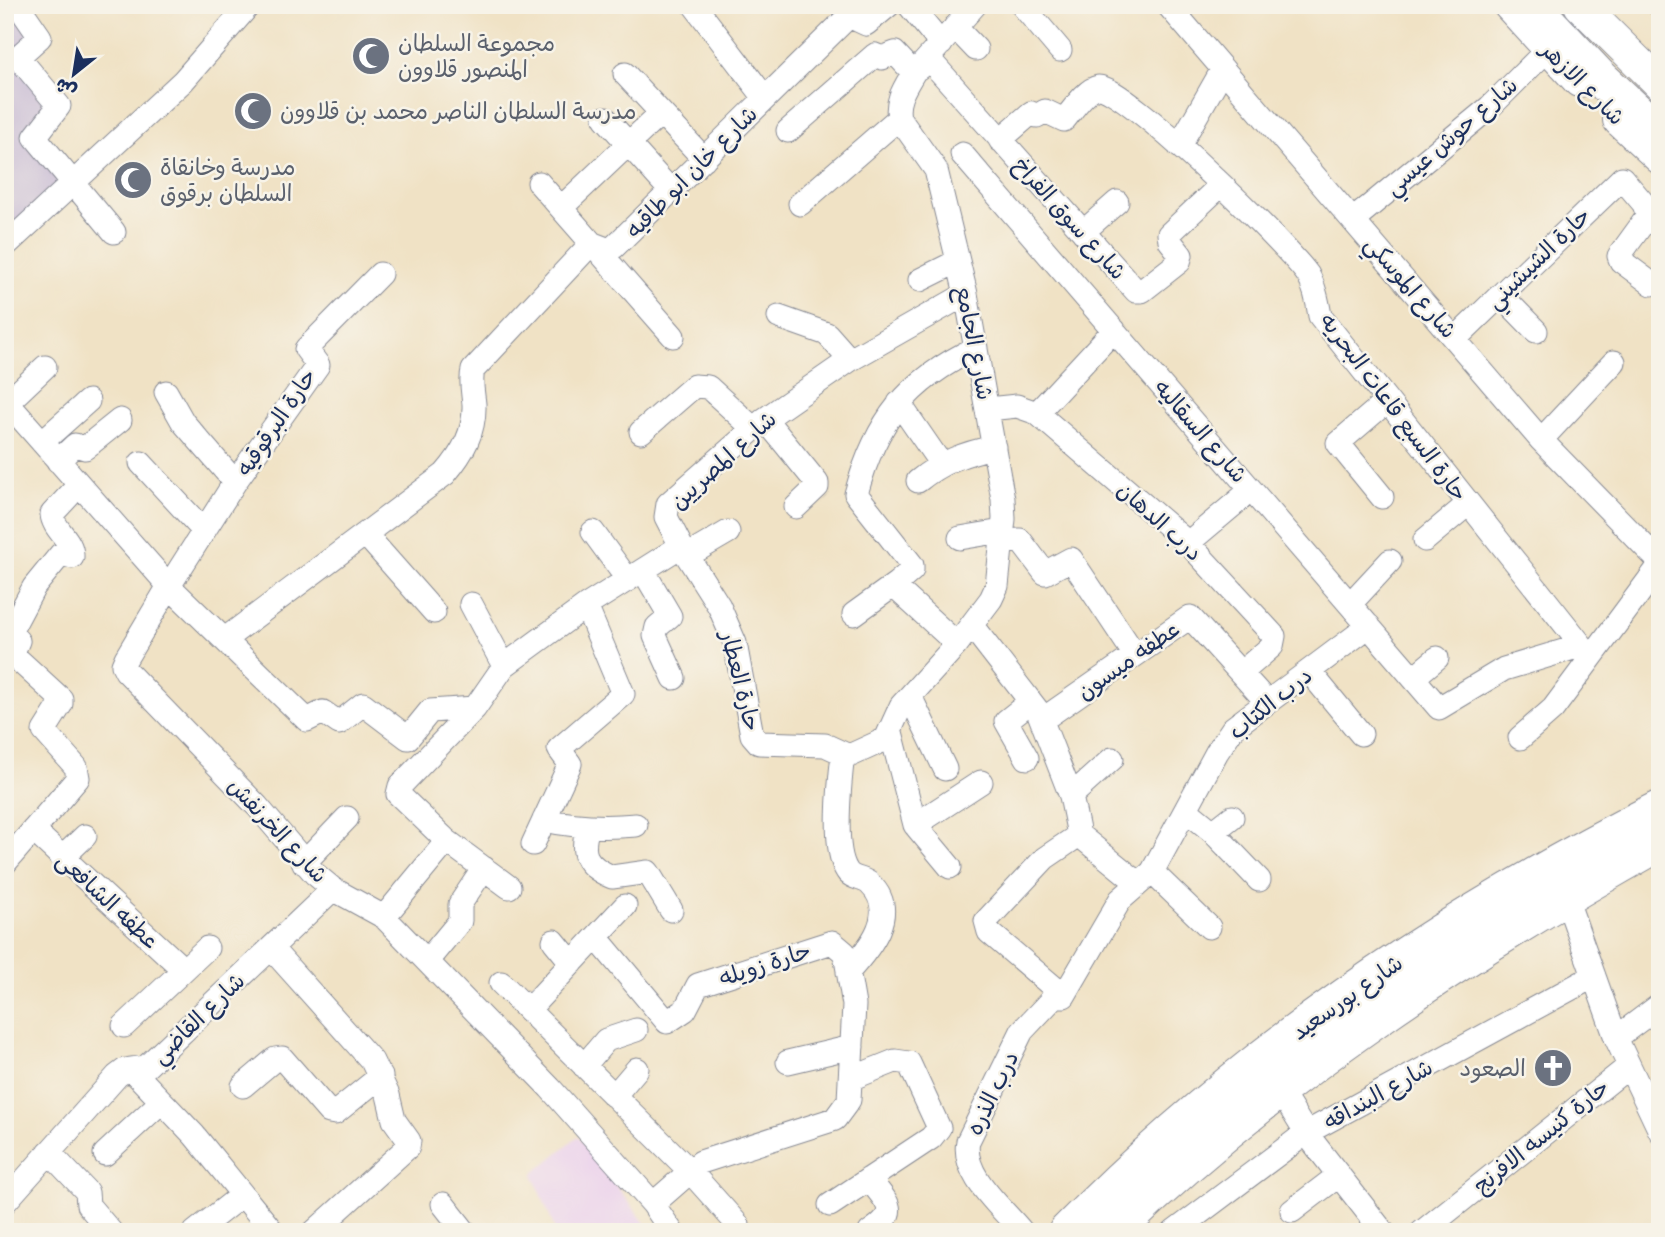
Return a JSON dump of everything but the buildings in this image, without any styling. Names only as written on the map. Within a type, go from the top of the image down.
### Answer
[{"type":"main road","name":"شارع الازهر","points":[[1509,5],[1548,49],[1660,158]]},
{"type":"main road","points":[[1531,5],[1590,68],[1660,134]]},
{"type":"main road","points":[[1550,5],[1660,112]]},
{"type":"main road","points":[[1580,5],[1660,84]]},
{"type":"main road","name":"شارع بورسعيد","points":[[1067,1232],[1181,1125],[1331,1007],[1511,889],[1660,809]]},
{"type":"main road","name":"شارع بورسعيد","points":[[1130,1226],[1279,1088],[1389,1008],[1565,895],[1660,842]]},
{"type":"street","points":[[18,5],[40,37],[19,57],[59,106],[35,136],[114,232]]},
{"type":"street","points":[[5,246],[72,181],[183,81],[248,5]]},
{"type":"street","points":[[694,5],[765,98]]},
{"type":"street","name":"شارع خان ابو طاقيه","points":[[225,639],[433,485],[460,456],[474,417],[473,370],[589,247],[596,245],[609,250],[614,247],[849,16],[851,11],[864,24],[889,5]]},
{"type":"street","points":[[909,5],[935,50]]},
{"type":"street","points":[[800,204],[899,118],[898,104],[935,50],[975,5]]},
{"type":"street","points":[[1022,5],[1060,50]]},
{"type":"street","name":"شارع الموسكي","points":[[1168,5],[1541,440],[1660,564]]},
{"type":"street","points":[[788,131],[875,55],[882,58],[935,50],[976,49]]},
{"type":"street","name":"شارع حوش عيسي","points":[[1353,220],[1490,107],[1548,49]]},
{"type":"street","name":"شارع سوق الفراخ","points":[[935,50],[995,135],[1139,292],[1179,262],[1181,255],[1170,241],[1169,234],[1221,185]]},
{"type":"street","points":[[1179,146],[1223,69]]},
{"type":"street","points":[[625,75],[704,159]]},
{"type":"street","name":"حارة السبع قاعات البحريه","points":[[995,135],[1031,113],[1037,116],[1045,111],[1064,120],[1099,86],[1107,88],[1140,111],[1257,217],[1308,276],[1320,316],[1585,651]]},
{"type":"street","points":[[562,207],[661,113]]},
{"type":"street","points":[[605,118],[671,191]]},
{"type":"street","name":"شارع الجامع","points":[[891,732],[895,717],[910,696],[972,626],[995,593],[1002,537],[1003,499],[966,294],[937,176],[930,158],[899,118]]},
{"type":"street","points":[[937,176],[962,154],[995,135]]},
{"type":"street","name":"شارع السقاليه","points":[[962,154],[1439,708],[1504,669],[1585,651]]},
{"type":"street","name":"حارة الشيشيني","points":[[1455,339],[1622,178],[1644,204],[1648,216],[1619,256],[1621,261],[1652,284]]},
{"type":"street","points":[[539,183],[673,335]]},
{"type":"street","points":[[1083,232],[1117,202]]},
{"type":"street","points":[[920,280],[958,261]]},
{"type":"street","name":"حارة البرقوقيه","points":[[169,586],[235,482],[318,365],[306,349],[380,274]]},
{"type":"street","name":"شارع المصريين","points":[[447,841],[397,790],[475,708],[504,666],[586,606],[636,575],[684,551],[666,517],[668,504],[759,424],[850,360],[966,294]]},
{"type":"street","points":[[1501,295],[1536,331]]},
{"type":"street","points":[[779,317],[827,334],[850,360]]},
{"type":"street","points":[[988,409],[1017,406],[1037,413],[1114,330]]},
{"type":"street","points":[[854,614],[912,570],[912,565],[856,494],[876,435],[918,382],[946,362],[976,348]]},
{"type":"street","points":[[1541,440],[1614,362]]},
{"type":"street","points":[[45,367],[6,402],[169,586],[307,720],[323,712],[339,723],[363,704],[408,738],[430,711],[475,708]]},
{"type":"street","points":[[642,432],[694,386],[708,387],[759,424],[817,483],[817,487],[796,507]]},
{"type":"street","points":[[166,392],[183,422],[235,482]]},
{"type":"street","points":[[42,442],[88,401]]},
{"type":"street","points":[[1382,497],[1338,443],[1387,401]]},
{"type":"street","points":[[899,403],[942,464]]},
{"type":"street","name":"درب الدهان","points":[[1037,413],[1188,543],[1274,636],[1272,646],[1241,673]]},
{"type":"street","points":[[58,461],[75,445],[85,448],[120,420]]},
{"type":"street","points":[[918,481],[942,464],[967,452],[994,447]]},
{"type":"street","points":[[141,463],[204,531]]},
{"type":"street","points":[[5,863],[76,781],[79,772],[44,731],[61,704],[61,698],[12,654],[18,641],[9,632],[34,587],[61,554],[72,557],[69,544],[53,522],[52,513],[79,485]]},
{"type":"street","points":[[1188,543],[1251,490]]},
{"type":"street","points":[[1425,540],[1468,504]]},
{"type":"street","points":[[593,532],[636,575],[670,616],[657,627],[655,636],[674,678]]},
{"type":"street","points":[[684,551],[728,532]]},
{"type":"street","points":[[366,535],[434,612]]},
{"type":"street","points":[[960,537],[1020,540],[1045,573],[1072,560],[1135,655]]},
{"type":"street","name":"حارة العطار","points":[[684,551],[719,606],[735,642],[752,735],[759,743],[825,745],[843,754]]},
{"type":"street","points":[[1350,604],[1390,561]]},
{"type":"street","points":[[1520,738],[1545,718],[1585,651],[1660,564]]},
{"type":"street","points":[[897,583],[897,589],[957,643]]},
{"type":"street","name":"شارع الخرنفش","points":[[169,586],[126,658],[124,668],[257,806],[304,863],[333,889],[384,917],[427,961],[550,1088],[653,1204],[672,1232]]},
{"type":"street","points":[[471,604],[504,666]]},
{"type":"street","points":[[533,844],[570,764],[559,749],[623,694],[586,606]]},
{"type":"street","name":"عطفه ميسون","points":[[1027,758],[1006,721],[1036,711],[1135,655],[1190,618],[1267,702]]},
{"type":"street","points":[[972,626],[1036,711],[1071,796],[1079,835],[1145,878],[1209,928]]},
{"type":"street","name":"درب الكتاب","points":[[1145,878],[1224,739],[1233,728],[1369,626]]},
{"type":"street","points":[[1413,678],[1437,658]]},
{"type":"street","points":[[1309,671],[1361,734]]},
{"type":"street","points":[[910,696],[945,769]]},
{"type":"street","points":[[848,972],[869,949],[881,927],[882,906],[871,884],[850,874],[845,865],[839,828],[843,754],[855,755],[880,744],[891,732]]},
{"type":"street","points":[[891,732],[915,825],[950,867]]},
{"type":"street","points":[[1071,796],[1112,760]]},
{"type":"street","points":[[915,825],[981,782]]},
{"type":"street","points":[[1186,810],[1213,832],[1259,880]]},
{"type":"street","points":[[1213,832],[1232,817]]},
{"type":"street","points":[[304,863],[347,818]]},
{"type":"street","points":[[544,820],[588,827],[636,825]]},
{"type":"street","points":[[588,827],[582,847],[585,856],[612,877],[648,872],[671,910]]},
{"type":"street","name":"عطفه الشافعى","points":[[33,830],[183,969]]},
{"type":"street","points":[[1061,994],[989,932],[986,921],[1045,858],[1079,835]]},
{"type":"street","points":[[62,858],[85,836]]},
{"type":"street","points":[[384,917],[447,841],[509,887]]},
{"type":"street","points":[[427,961],[460,921],[460,904],[484,868]]},
{"type":"street","name":"درب الذره","points":[[1022,1232],[973,1173],[966,1152],[1022,1031],[1061,994],[1120,900],[1145,878]]},
{"type":"street","name":"شارع القاضي","points":[[6,1201],[117,1076],[131,1069],[146,1067],[333,889]]},
{"type":"street","points":[[1565,895],[1579,941],[1628,1067],[1651,1091],[1660,1131]]},
{"type":"street","points":[[528,1010],[625,906]]},
{"type":"street","name":"حارة زويله","points":[[596,937],[667,1022],[685,1010],[698,985],[832,942],[845,953],[854,1005],[849,1100],[835,1119],[701,1162],[653,1204]]},
{"type":"street","points":[[554,941],[572,963]]},
{"type":"street","points":[[124,1026],[207,948]]},
{"type":"street","points":[[271,948],[361,1047],[381,1076],[394,1119],[409,1141],[408,1147],[314,1232]]},
{"type":"street","name":"شارع البنداقه","points":[[1174,1232],[1306,1133],[1594,976]]},
{"type":"street","points":[[501,983],[689,1170],[738,1225]]},
{"type":"street","points":[[1616,1038],[1660,1005]]},
{"type":"street","points":[[583,1066],[606,1040],[636,1030]]},
{"type":"street","points":[[788,1062],[852,1047]]},
{"type":"street","points":[[243,1086],[275,1059],[282,1058],[329,1112],[335,1113],[381,1076]]},
{"type":"street","points":[[830,1205],[936,1134],[938,1121],[909,1063],[895,1061],[850,1079]]},
{"type":"street","name":"حارة كنيسه الافرنج","points":[[1426,1230],[1628,1067]]},
{"type":"street","points":[[131,1069],[273,1232]]},
{"type":"street","points":[[614,1096],[637,1069]]},
{"type":"street","points":[[1279,1088],[1306,1133],[1383,1232]]},
{"type":"street","points":[[105,1154],[162,1102]]},
{"type":"street","points":[[50,1152],[88,1192],[88,1205],[111,1232]]},
{"type":"street","points":[[1292,1211],[1339,1175]]},
{"type":"street","points":[[869,1179],[887,1202],[890,1214],[888,1219],[870,1232]]},
{"type":"street","points":[[195,1232],[242,1195]]},
{"type":"street","points":[[443,1204],[465,1232]]},
{"type":"shaded area","points":[[5,5],[21,5],[43,37],[21,56],[61,106],[38,138],[71,174],[5,240]]},
{"type":"shaded area","points":[[578,1136],[652,1232],[556,1232],[533,1174]]},
{"type":"place","name":"مجموعة السلطان المنصور قلاوون","points":[[371,56]]},
{"type":"place","name":"مدرسة السلطان الناصر محمد بن قلاوون","points":[[253,111]]},
{"type":"place","name":"مدرسة وخانقاة السلطان برقوق","points":[[133,180]]},
{"type":"place","name":"الصعود","points":[[1553,1068]]}]
